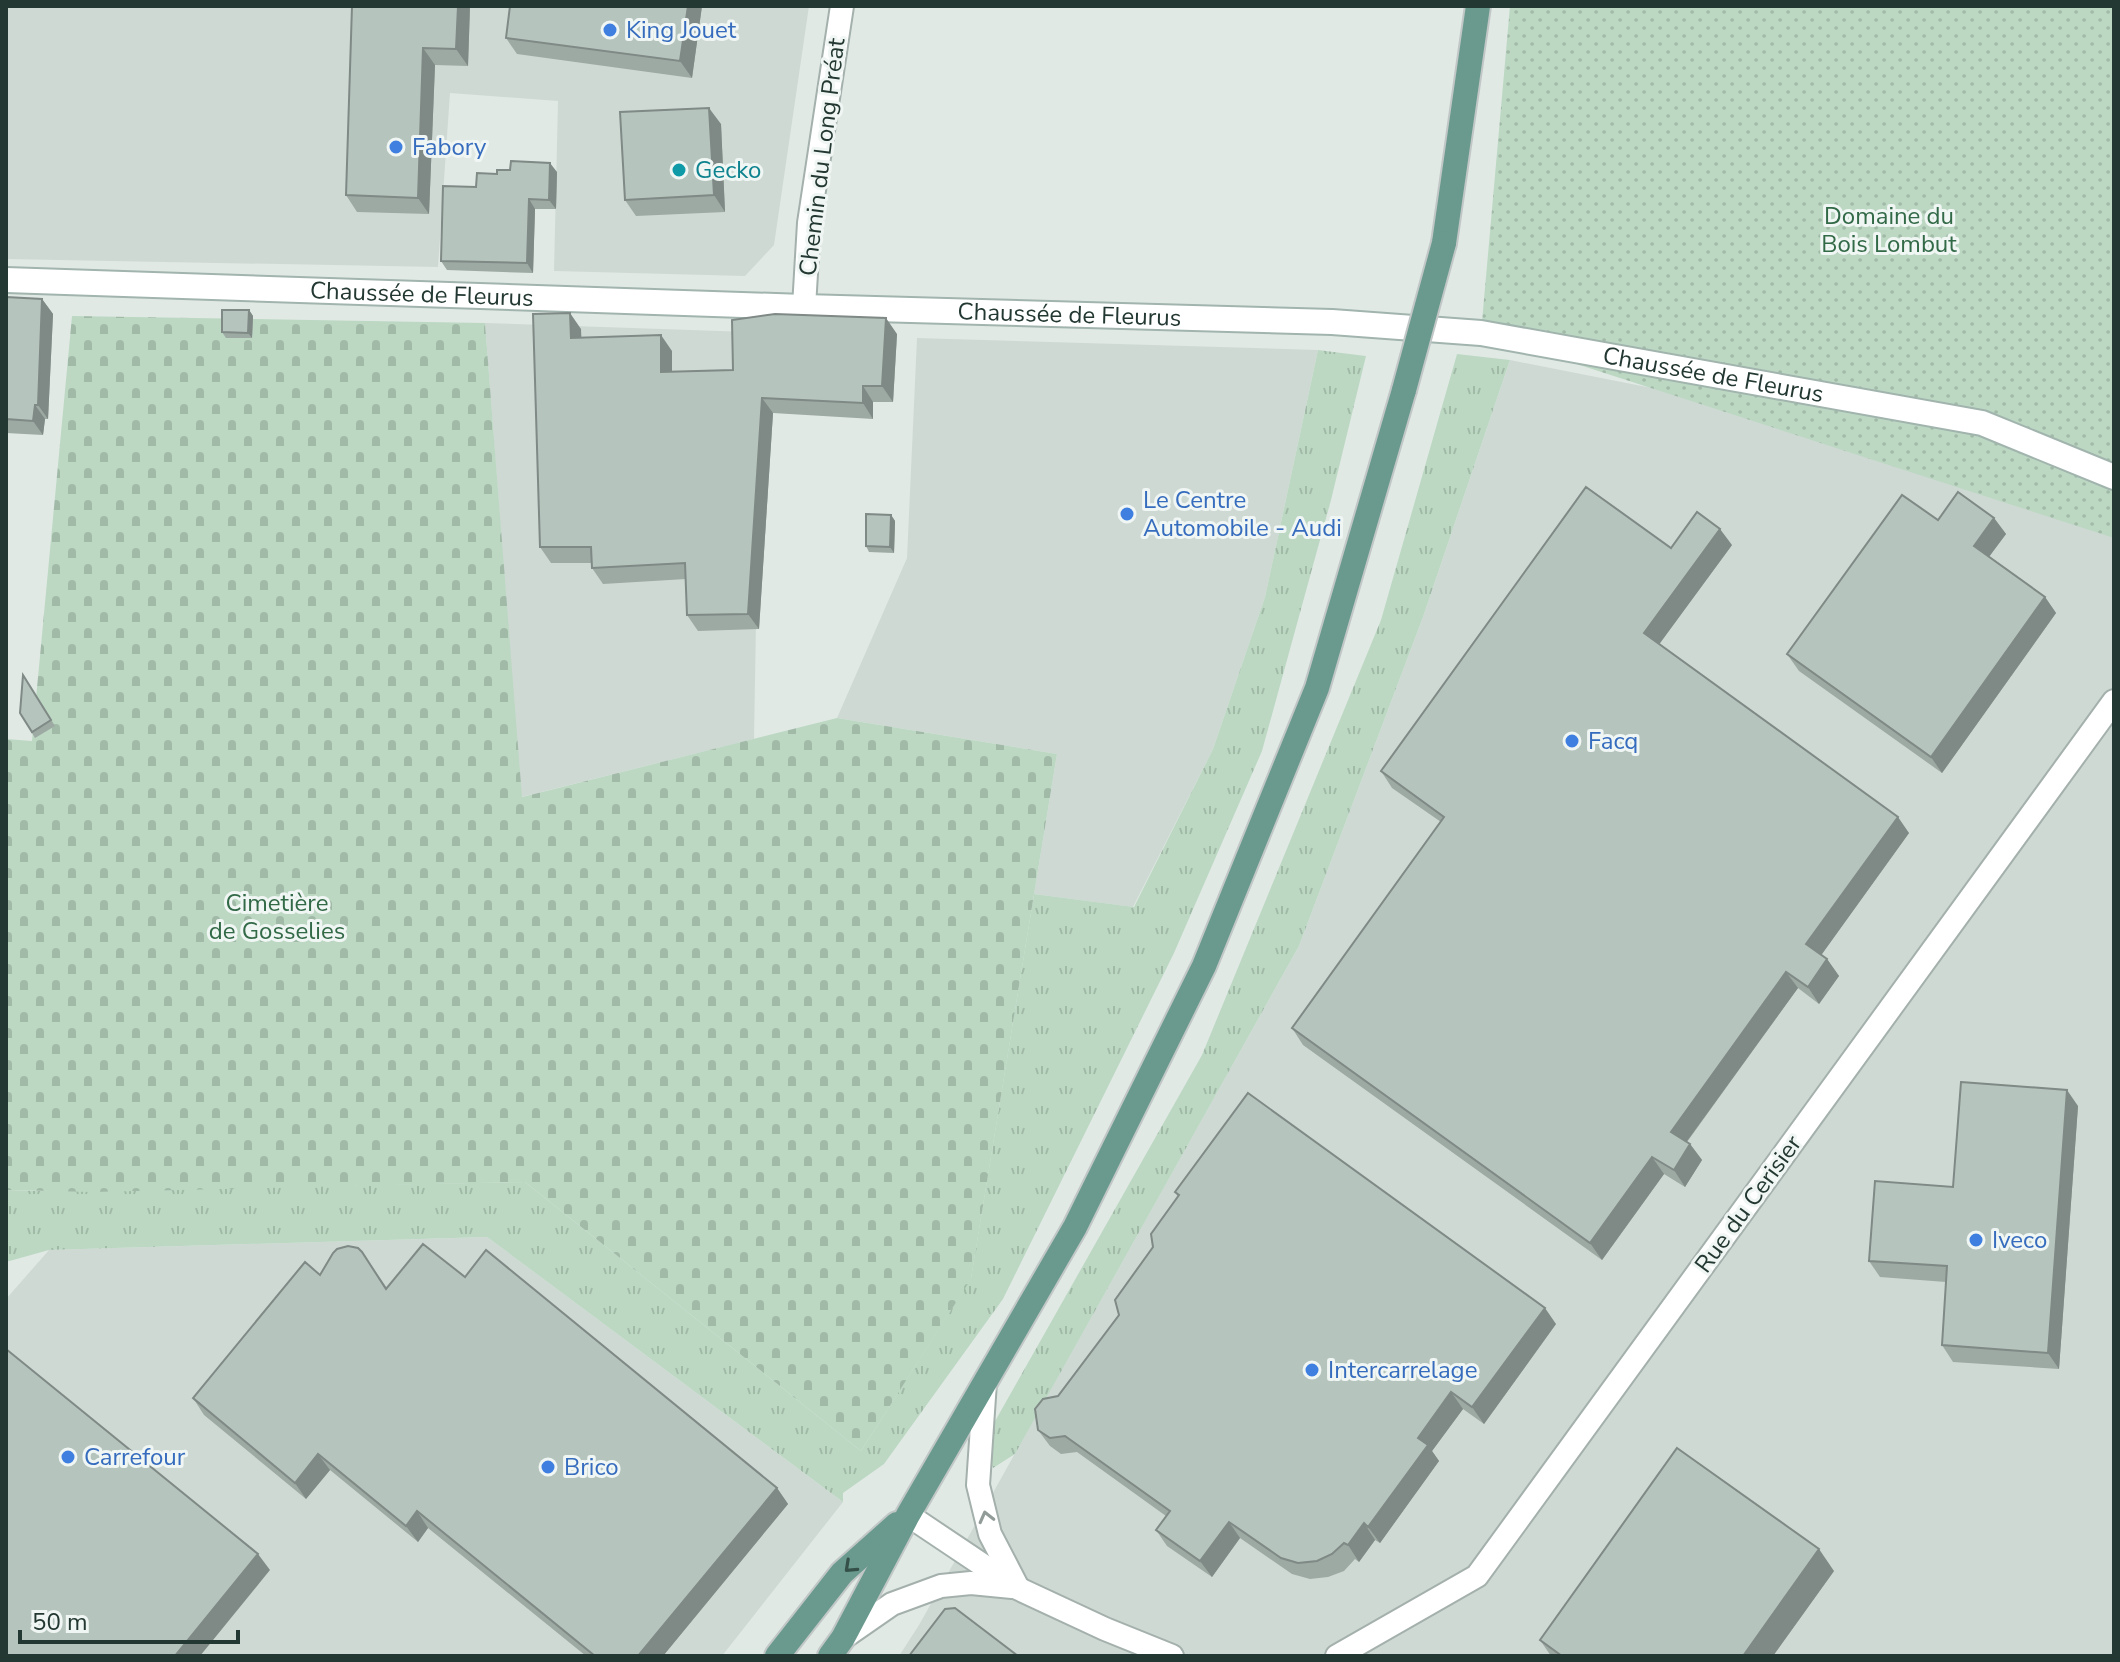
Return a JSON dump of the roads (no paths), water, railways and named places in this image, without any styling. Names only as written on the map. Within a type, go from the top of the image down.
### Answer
[{"type":"main road","points":[[837,1647],[908,1515],[1075,1227],[1204,966],[1317,688],[1444,243],[1478,6]]},
{"type":"main road","name":"Chaussée de Fleurus","points":[[6,280],[1332,322],[1481,333],[1982,423],[2114,477]]},
{"type":"main road","points":[[777,1656],[842,1573],[908,1515]]},
{"type":"street","name":"Chemin du Long Préat","points":[[804,307],[809,223],[842,6]]},
{"type":"street","name":"Rue du Cerisier","points":[[1337,1656],[1477,1576],[2114,701]]},
{"type":"street","points":[[985,1382],[978,1485],[990,1534],[1017,1588]]},
{"type":"street","points":[[908,1515],[1017,1588],[1172,1656]]},
{"type":"street","points":[[837,1647],[892,1604],[941,1586],[971,1583],[1017,1588]]},
{"type":"place","name":"King Jouet","points":[[610,30]]},
{"type":"place","name":"Fabory","points":[[396,147]]},
{"type":"place","name":"Gecko","points":[[679,170]]},
{"type":"place","name":"Le Centre Automobile - Audi","points":[[1127,514]]},
{"type":"place","name":"Facq","points":[[1572,741]]},
{"type":"place","name":"Iveco","points":[[1976,1240]]},
{"type":"place","name":"Intercarrelage","points":[[1312,1370]]},
{"type":"place","name":"Carrefour","points":[[68,1457]]},
{"type":"place","name":"Brico","points":[[548,1467]]},
{"type":"park label","name":"Domaine du Bois Lombut","points":[[1889,230]]},
{"type":"park label","name":"Cimetière de Gosselies","points":[[277,917]]}]
